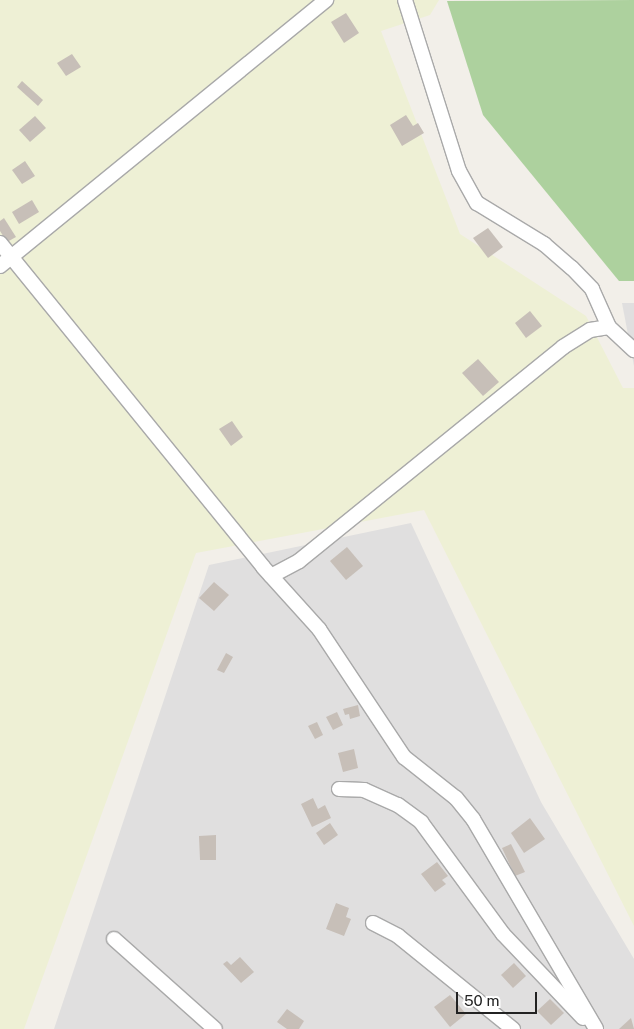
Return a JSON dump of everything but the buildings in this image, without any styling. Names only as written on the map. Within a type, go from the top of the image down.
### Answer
[{"type":"street","points":[[0,266],[326,0]]},
{"type":"street","points":[[405,0],[458,172],[477,203],[544,244],[572,268],[592,289],[609,326],[634,350]]},
{"type":"street","points":[[0,243],[271,576],[319,629],[404,757],[456,798],[473,819],[595,1029]]},
{"type":"street","points":[[271,576],[299,561],[563,347],[581,334],[609,326]]},
{"type":"street","points":[[339,789],[364,790],[398,805],[421,822],[503,934],[595,1029]]},
{"type":"street","points":[[373,924],[398,936],[513,1029]]},
{"type":"street","points":[[114,939],[215,1029]]},
{"type":"shaded area","points":[[622,303],[634,303],[634,366]]},
{"type":"shaded area","points":[[411,523],[541,802],[634,959],[634,1029],[54,1029],[209,565]]},
{"type":"green space","points":[[0,0],[439,0],[430,15],[381,31],[460,234],[586,316],[623,388],[634,388],[634,926],[424,510],[196,553],[24,1029],[0,1029]]},
{"type":"green space","points":[[634,0],[634,281],[619,281],[483,115],[447,1]]}]
